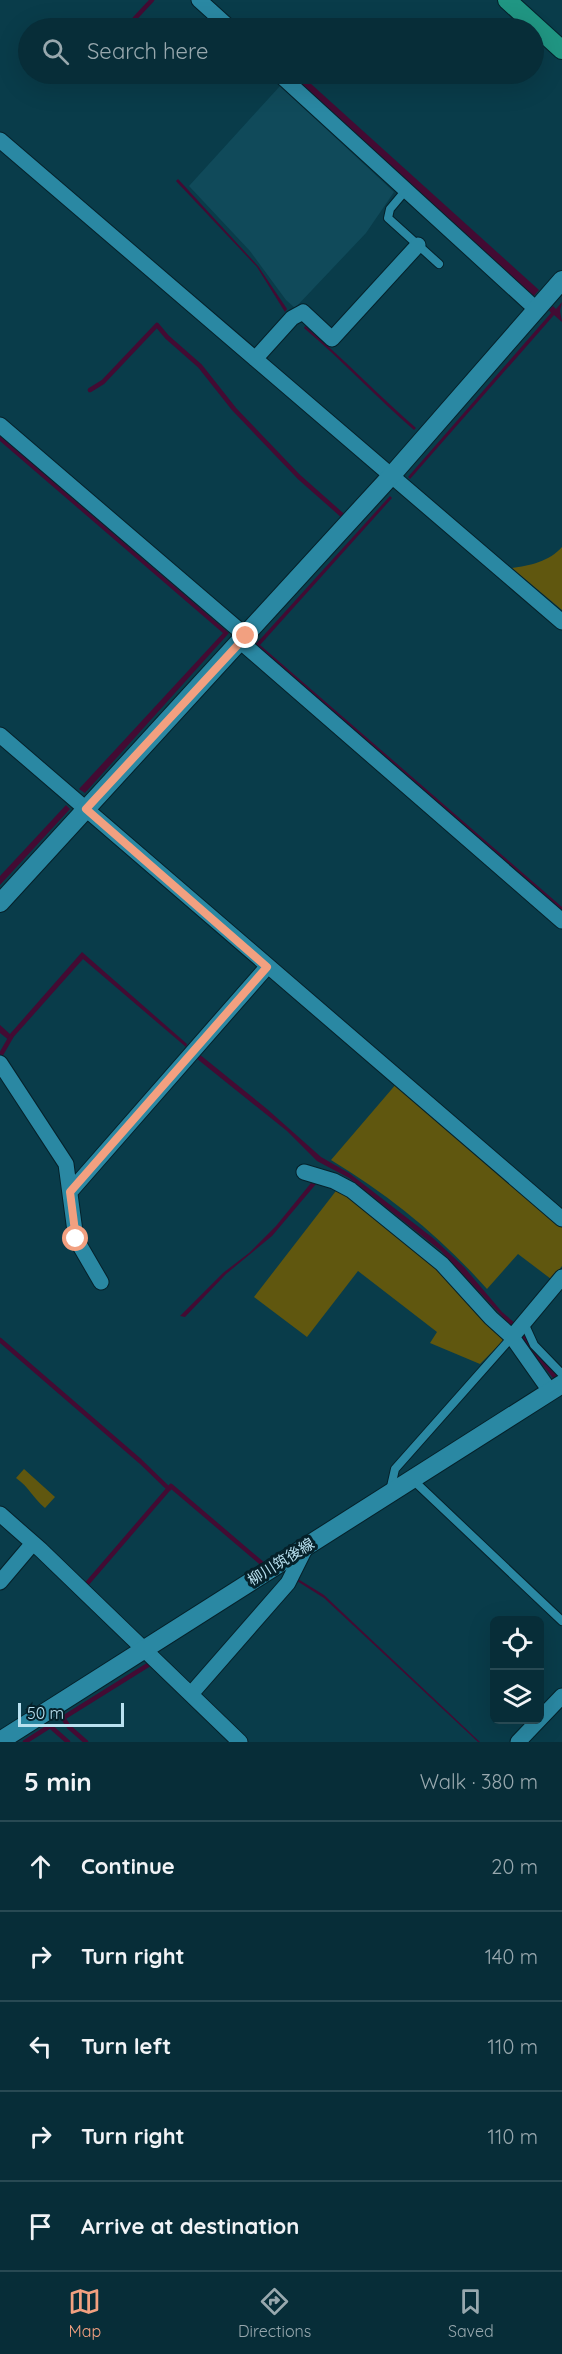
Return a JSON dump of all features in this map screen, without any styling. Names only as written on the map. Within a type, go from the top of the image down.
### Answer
[{"type":"main road","points":[[507,0],[527,18]]},
{"type":"main road","points":[[544,34],[562,50]]},
{"type":"street","points":[[199,0],[219,18]]},
{"type":"street","points":[[290,84],[536,309]]},
{"type":"street","points":[[0,140],[562,622]]},
{"type":"street","points":[[255,359],[292,318],[303,312],[332,339],[418,245]]},
{"type":"street","points":[[0,903],[391,476],[562,280]]},
{"type":"street","points":[[0,425],[562,921]]},
{"type":"street","points":[[0,735],[562,1219]]},
{"type":"street","points":[[70,1192],[267,967]]},
{"type":"street","points":[[0,1063],[66,1164],[76,1239],[101,1282]]},
{"type":"street","points":[[304,1172],[334,1181],[351,1190],[442,1264],[491,1318],[512,1337],[556,1388]]},
{"type":"street","points":[[512,1337],[562,1277]]},
{"type":"street","name":"柳川筑後線","points":[[0,1741],[556,1388]]},
{"type":"street","points":[[0,1514],[145,1649],[240,1742]]},
{"type":"street","points":[[0,1582],[33,1543]]},
{"type":"street","points":[[190,1694],[288,1583],[306,1546]]},
{"type":"street","points":[[518,1742],[562,1696]]},
{"type":"lane","points":[[406,190],[390,209],[387,218],[439,264]]},
{"type":"lane","points":[[524,1323],[534,1345],[562,1374]]},
{"type":"lane","points":[[389,1494],[395,1468],[512,1337]]},
{"type":"lane","points":[[412,1479],[562,1621]]},
{"type":"shaded area","points":[[300,84],[311,84],[539,290],[533,297]]},
{"type":"shaded area","points":[[280,86],[394,192],[366,233],[295,308],[286,300],[250,251],[189,186]]},
{"type":"shaded area","points":[[178,179],[258,266],[287,309],[285,312],[257,267],[176,181]]},
{"type":"shaded area","points":[[562,302],[560,311],[562,322],[554,315],[410,479],[408,477],[551,313],[549,310],[553,306],[556,309]]},
{"type":"shaded area","points":[[305,326],[416,428],[414,430],[304,328]]},
{"type":"shaded area","points":[[0,436],[229,633],[85,793],[79,789],[223,633],[0,441]]},
{"type":"shaded area","points":[[390,496],[392,498],[260,645],[562,907],[562,911],[255,645]]},
{"type":"shaded area","points":[[562,547],[562,610],[512,568],[545,559]]},
{"type":"shaded area","points":[[66,805],[70,809],[0,885],[0,876]]},
{"type":"shaded area","points":[[82,952],[187,1044],[186,1047],[83,959],[10,1041],[0,1033],[0,1025],[10,1034]]},
{"type":"shaded area","points":[[199,1054],[267,1109],[321,1157],[349,1173],[433,1238],[464,1267],[502,1312],[523,1330],[540,1357],[560,1376],[557,1383],[512,1327],[441,1251],[349,1178],[317,1161],[287,1131],[196,1058]]},
{"type":"shaded area","points":[[397,1083],[562,1225],[562,1266],[551,1279],[518,1254],[487,1289],[452,1252],[414,1218],[331,1160]]},
{"type":"shaded area","points":[[311,1183],[316,1184],[272,1236],[226,1274],[185,1317],[180,1316],[223,1273],[249,1253],[276,1226]]},
{"type":"shaded area","points":[[339,1187],[415,1245],[505,1339],[480,1364],[430,1343],[437,1332],[358,1271],[307,1337],[254,1297]]},
{"type":"shaded area","points":[[24,1469],[55,1497],[45,1508],[16,1478]]},
{"type":"shaded area","points":[[298,1579],[324,1595],[480,1742],[324,1598],[297,1581]]},
{"type":"waterway","points":[[135,18],[152,0]]},
{"type":"waterway","points":[[90,390],[103,382],[157,325],[200,366],[234,409],[299,477],[342,515]]},
{"type":"waterway","points":[[0,1056],[11,1037]]},
{"type":"waterway","points":[[0,1340],[140,1461],[169,1489]]},
{"type":"waterway","points":[[85,1586],[171,1486],[265,1566]]},
{"type":"waterway","points":[[86,1742],[69,1727],[63,1718],[148,1665]]},
{"type":"waterway","points":[[25,1742],[50,1726],[68,1742]]},
{"type":"route","points":[[76,1239],[70,1192],[267,967],[86,809],[246,636]]}]
